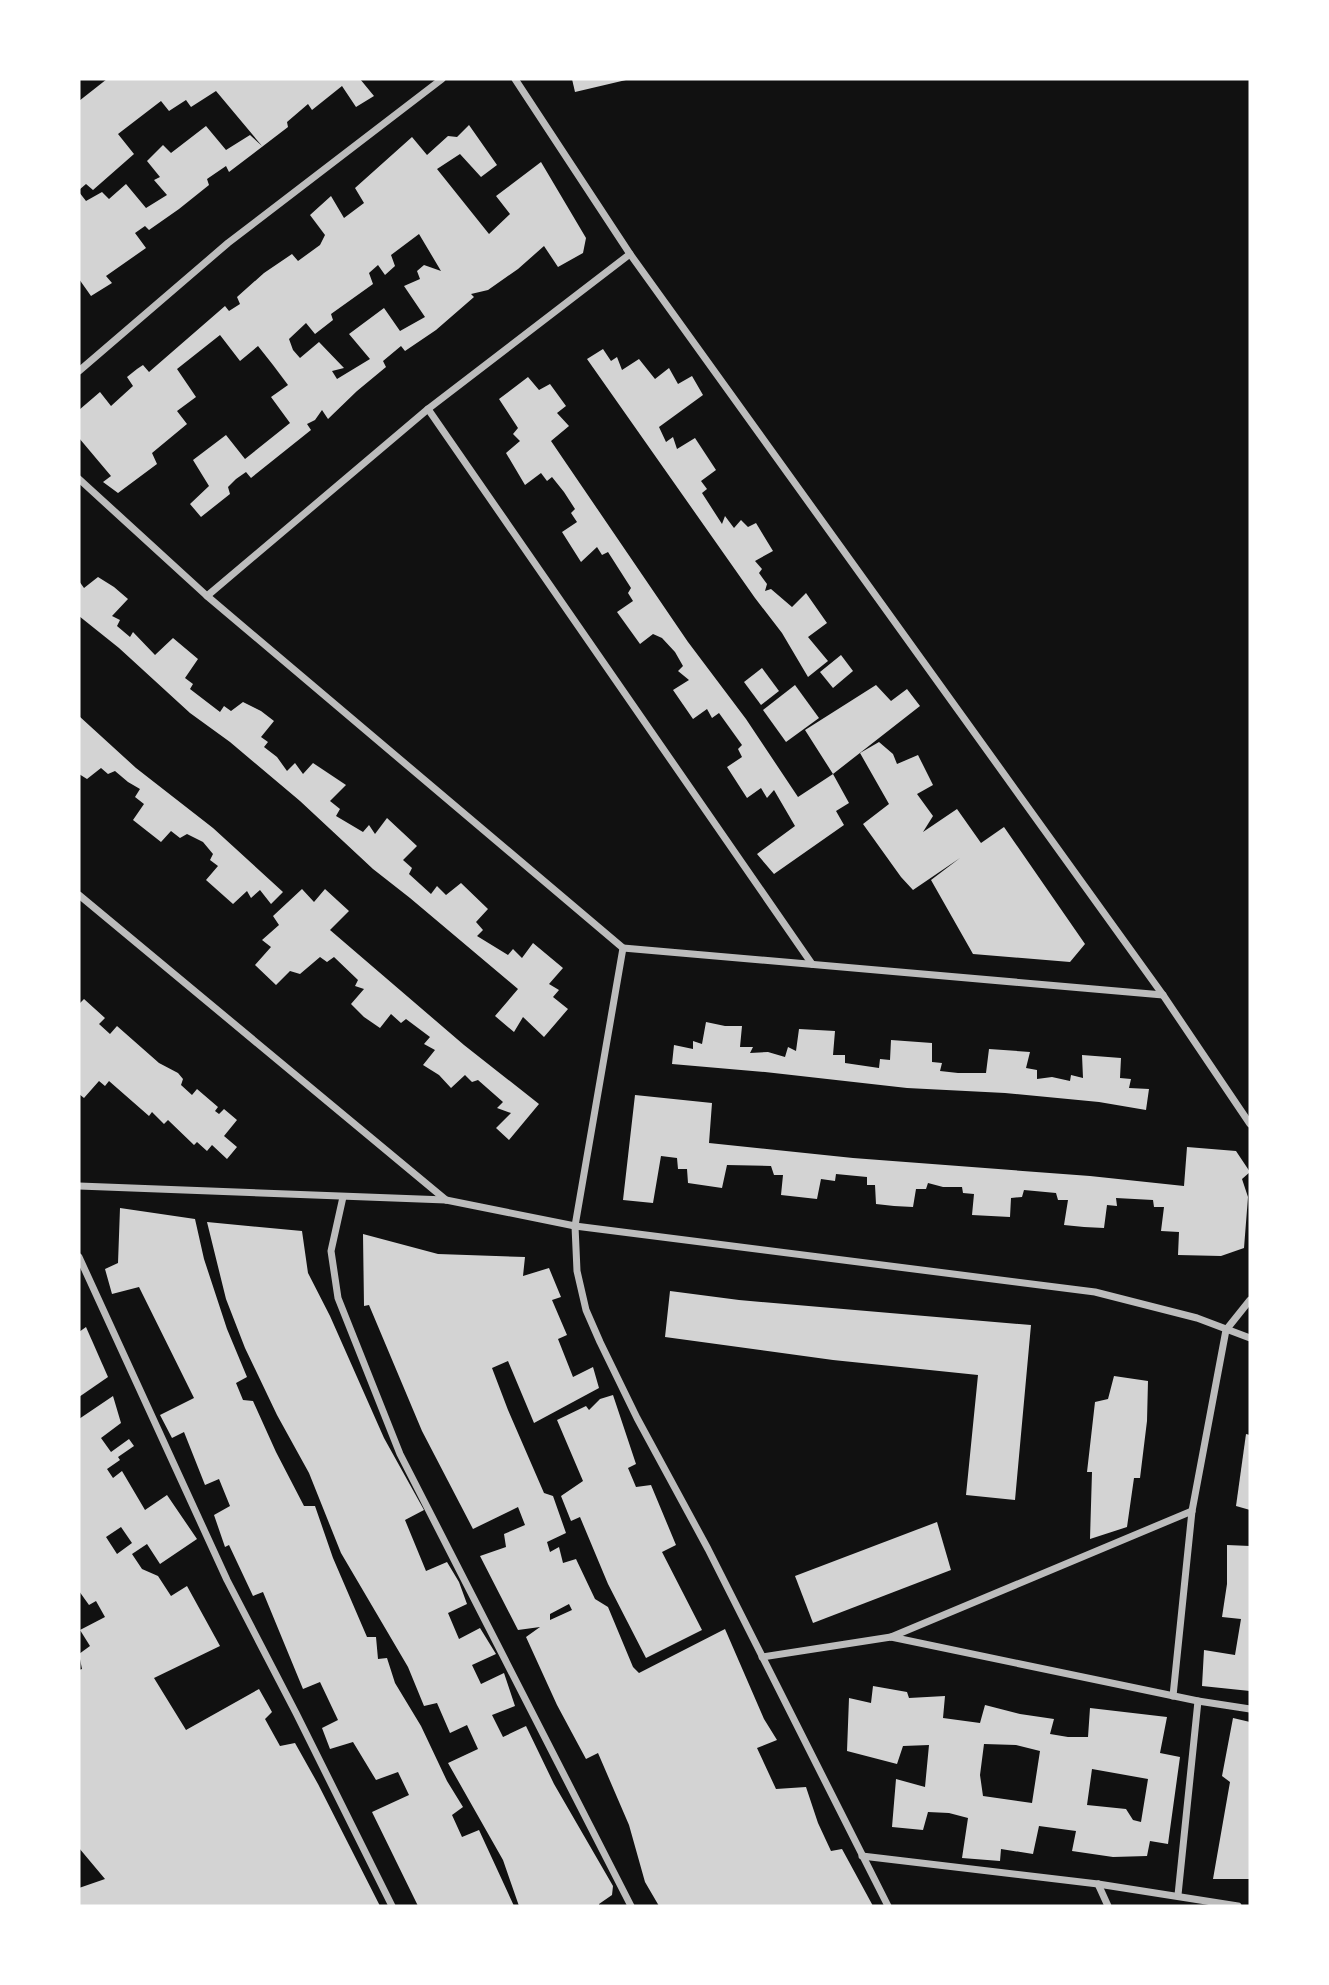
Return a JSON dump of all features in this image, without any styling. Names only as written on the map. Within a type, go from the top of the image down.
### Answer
[{"type":"street","points":[[79,371],[228,243],[442,79]]},
{"type":"street","points":[[515,79],[630,254],[1163,995],[1250,1124]]},
{"type":"street","points":[[207,596],[428,409],[630,254]]},
{"type":"street","points":[[428,409],[812,964]]},
{"type":"street","points":[[79,479],[207,596],[623,948],[1163,995]]},
{"type":"street","points":[[79,895],[446,1200]]},
{"type":"street","points":[[623,948],[575,1226],[577,1271],[586,1310],[637,1419],[708,1549],[888,1906]]},
{"type":"street","points":[[79,1186],[446,1200],[575,1226],[1095,1292],[1172,1311],[1250,1338]]},
{"type":"street","points":[[343,1197],[331,1251],[338,1298],[395,1441],[631,1906]]},
{"type":"street","points":[[79,1257],[226,1580],[392,1906]]},
{"type":"street","points":[[1173,1696],[1192,1511],[1226,1331],[1250,1300]]},
{"type":"street","points":[[762,1657],[891,1637],[1192,1511]]},
{"type":"street","points":[[891,1637],[1173,1696],[1250,1709]]},
{"type":"street","points":[[1178,1895],[1198,1701]]},
{"type":"street","points":[[862,1856],[1098,1884],[1238,1906]]},
{"type":"street","points":[[1098,1884],[1108,1906]]},
{"type":"building","points":[[107,79],[360,79],[374,96],[356,107],[342,86],[312,110],[308,104],[287,122],[288,127],[229,172],[226,166],[207,179],[209,185],[179,209],[149,230],[145,226],[135,233],[146,248],[106,276],[112,283],[91,296],[79,279],[79,192],[86,201],[102,192],[109,199],[126,184],[146,208],[167,195],[154,180],[160,177],[147,161],[163,145],[171,153],[206,126],[226,150],[250,135],[262,146],[216,91],[191,107],[186,100],[169,111],[161,101],[118,134],[134,154],[93,190],[86,184],[79,190],[79,101]]},
{"type":"building","points":[[572,79],[626,79],[626,80],[575,92]]},
{"type":"building","points":[[469,125],[497,165],[481,177],[460,154],[437,169],[489,234],[510,214],[496,196],[541,162],[586,238],[583,253],[558,267],[544,246],[488,290],[471,294],[474,297],[436,330],[405,351],[401,346],[383,361],[386,367],[328,419],[322,410],[315,420],[307,424],[311,430],[251,478],[246,472],[236,479],[228,487],[230,494],[201,517],[190,504],[209,486],[193,460],[226,435],[245,459],[290,423],[271,397],[288,385],[258,346],[240,361],[220,335],[177,369],[196,397],[177,411],[187,424],[152,453],[157,464],[118,493],[103,482],[111,476],[79,438],[79,410],[100,392],[111,406],[133,386],[127,377],[137,369],[143,365],[149,372],[225,306],[229,311],[240,304],[237,297],[264,273],[292,254],[298,261],[320,245],[325,235],[310,215],[331,196],[344,218],[364,203],[355,188],[412,137],[427,155],[448,136],[457,137]],"holes":[[[419,234],[441,271],[424,265],[417,271],[420,279],[404,286],[425,317],[400,331],[384,308],[349,334],[370,359],[337,379],[332,371],[344,368],[319,342],[300,358],[293,350],[289,339],[306,323],[315,334],[333,320],[331,314],[373,284],[369,273],[378,265],[385,275],[395,266],[391,255]]]},
{"type":"building","points":[[603,349],[611,361],[617,357],[622,370],[639,359],[655,379],[669,368],[678,384],[692,376],[703,395],[659,427],[666,442],[673,437],[677,449],[695,438],[716,470],[701,481],[707,489],[702,493],[722,524],[725,516],[734,528],[741,520],[748,527],[756,523],[773,551],[755,561],[762,569],[759,573],[767,584],[765,591],[771,589],[792,607],[806,593],[827,623],[808,637],[828,661],[808,677],[782,633],[587,359]]},
{"type":"building","points":[[528,377],[539,390],[550,384],[566,406],[557,413],[569,426],[551,441],[798,797],[833,774],[849,803],[836,811],[844,825],[774,874],[757,854],[795,826],[774,790],[767,798],[761,788],[747,798],[727,767],[742,757],[738,749],[742,745],[719,713],[712,718],[707,709],[693,719],[673,690],[689,680],[678,671],[683,666],[675,652],[662,638],[653,634],[640,644],[617,612],[633,601],[628,593],[631,588],[608,552],[602,555],[597,547],[581,562],[562,532],[577,522],[571,513],[575,509],[564,492],[552,477],[547,481],[541,473],[525,485],[506,453],[520,441],[513,434],[518,428],[499,399]]},
{"type":"building","points":[[98,577],[128,599],[112,616],[120,620],[117,626],[130,637],[133,632],[155,655],[173,638],[198,659],[185,678],[193,684],[190,689],[220,712],[224,706],[231,711],[243,702],[274,721],[261,737],[268,742],[264,747],[277,757],[287,771],[295,763],[303,774],[313,763],[346,785],[330,801],[340,809],[336,816],[363,832],[369,825],[375,834],[387,818],[417,846],[403,860],[412,868],[409,874],[431,894],[437,886],[446,895],[461,883],[488,909],[476,922],[483,930],[477,936],[508,955],[513,949],[522,958],[533,943],[563,968],[549,984],[559,990],[553,997],[568,1009],[544,1037],[523,1017],[514,1032],[495,1016],[518,989],[373,869],[300,801],[230,742],[190,713],[119,648],[79,616],[79,581],[84,588]]},
{"type":"building","points":[[841,655],[853,671],[833,688],[820,672]]},
{"type":"building","points":[[762,668],[779,691],[761,705],[744,682]]},
{"type":"building","points":[[795,685],[819,718],[786,742],[763,710]]},
{"type":"building","points":[[876,685],[891,701],[907,689],[920,706],[833,774],[805,730]]},
{"type":"building","points":[[79,716],[136,768],[213,828],[283,892],[271,904],[260,890],[251,898],[247,891],[233,904],[206,880],[218,866],[210,860],[213,854],[203,842],[187,834],[180,838],[171,831],[161,842],[133,820],[144,804],[135,797],[140,789],[115,771],[108,774],[101,768],[87,779],[79,774]]},
{"type":"building","points":[[879,742],[893,754],[897,764],[918,755],[933,785],[917,794],[933,816],[923,832],[957,809],[981,843],[1004,827],[1085,944],[1070,962],[973,954],[931,880],[960,858],[913,890],[901,877],[863,824],[889,804],[860,753]]},
{"type":"building","points":[[302,889],[314,902],[325,889],[349,911],[330,930],[464,1045],[539,1104],[509,1140],[496,1128],[511,1113],[497,1108],[503,1102],[478,1080],[472,1082],[465,1075],[451,1088],[439,1075],[423,1065],[435,1050],[424,1044],[430,1037],[406,1019],[401,1023],[391,1014],[380,1028],[364,1017],[351,1004],[364,989],[355,986],[358,980],[334,957],[327,962],[320,957],[300,974],[290,971],[276,985],[255,965],[271,947],[262,940],[279,925],[273,916]]},
{"type":"building","points":[[84,999],[105,1018],[99,1024],[110,1034],[117,1026],[159,1063],[178,1073],[183,1079],[181,1085],[192,1095],[197,1089],[218,1107],[215,1111],[219,1114],[224,1109],[237,1120],[224,1136],[237,1147],[227,1159],[212,1145],[207,1151],[197,1142],[194,1145],[168,1120],[164,1124],[152,1112],[149,1116],[109,1081],[105,1086],[99,1081],[84,1098],[79,1094],[79,1004]]},
{"type":"building","points":[[706,1022],[742,1026],[740,1047],[753,1047],[750,1053],[768,1052],[785,1057],[788,1047],[796,1051],[799,1029],[835,1031],[833,1055],[845,1055],[845,1063],[879,1068],[880,1059],[890,1060],[891,1040],[932,1043],[932,1062],[942,1063],[940,1071],[958,1073],[986,1073],[989,1049],[1030,1052],[1026,1068],[1037,1070],[1037,1079],[1052,1077],[1070,1081],[1071,1075],[1083,1078],[1082,1055],[1121,1058],[1120,1078],[1131,1079],[1129,1088],[1149,1089],[1146,1110],[1099,1102],[1005,1093],[907,1088],[672,1064],[674,1045],[693,1049],[693,1041],[702,1044]]},
{"type":"building","points":[[635,1095],[712,1103],[709,1143],[853,1158],[1184,1186],[1187,1147],[1236,1151],[1250,1172],[1242,1179],[1248,1197],[1244,1248],[1221,1256],[1178,1255],[1179,1232],[1161,1231],[1164,1207],[1154,1207],[1153,1200],[1116,1198],[1117,1206],[1107,1205],[1104,1228],[1084,1227],[1064,1225],[1068,1200],[1058,1200],[1056,1193],[1024,1190],[1022,1197],[1011,1198],[1010,1217],[972,1215],[974,1194],[963,1193],[962,1187],[943,1187],[928,1183],[926,1189],[916,1189],[913,1207],[894,1206],[876,1204],[875,1185],[867,1185],[867,1177],[836,1174],[835,1181],[821,1179],[817,1199],[781,1195],[783,1175],[774,1175],[771,1166],[727,1165],[722,1188],[688,1183],[687,1169],[678,1169],[677,1158],[661,1156],[653,1203],[623,1200]]},
{"type":"building","points":[[120,1208],[195,1219],[204,1259],[227,1329],[247,1377],[236,1383],[243,1400],[253,1401],[304,1506],[315,1506],[333,1558],[367,1637],[376,1637],[378,1659],[387,1658],[395,1683],[421,1726],[447,1781],[463,1807],[452,1815],[462,1837],[479,1830],[514,1906],[418,1906],[372,1812],[409,1795],[398,1772],[376,1780],[353,1742],[330,1749],[322,1728],[338,1720],[320,1682],[303,1689],[263,1592],[253,1596],[229,1545],[225,1547],[214,1515],[230,1506],[219,1479],[205,1485],[184,1432],[172,1438],[160,1415],[194,1398],[139,1287],[112,1294],[105,1269],[118,1263]]},
{"type":"building","points":[[207,1222],[302,1231],[308,1273],[384,1438],[424,1510],[405,1520],[426,1571],[447,1562],[459,1582],[467,1604],[448,1613],[459,1639],[480,1628],[496,1654],[472,1665],[481,1684],[504,1673],[515,1706],[492,1715],[503,1737],[526,1726],[554,1784],[613,1886],[612,1895],[599,1906],[519,1906],[503,1860],[448,1763],[478,1749],[467,1725],[450,1733],[437,1703],[424,1706],[408,1667],[341,1553],[309,1473],[245,1348],[226,1299]]},
{"type":"building","points":[[363,1234],[438,1254],[525,1257],[523,1276],[549,1268],[561,1297],[552,1300],[567,1335],[558,1339],[573,1377],[593,1367],[599,1388],[534,1423],[508,1361],[492,1368],[544,1493],[553,1496],[566,1533],[547,1542],[550,1552],[559,1547],[563,1563],[576,1559],[595,1599],[608,1607],[633,1667],[639,1673],[725,1629],[764,1719],[777,1740],[757,1748],[776,1789],[806,1787],[831,1851],[842,1849],[873,1906],[659,1906],[645,1882],[629,1825],[598,1753],[586,1759],[557,1705],[526,1637],[540,1627],[518,1630],[480,1556],[506,1547],[504,1534],[525,1525],[518,1507],[473,1529],[422,1431],[369,1305],[364,1306]],"holes":[[[569,1604],[572,1610],[550,1620],[550,1614]]]},
{"type":"building","points":[[670,1291],[739,1300],[1031,1325],[1015,1500],[966,1495],[978,1375],[833,1360],[665,1337]]},
{"type":"building","points":[[86,1327],[108,1377],[79,1397],[79,1332]]},
{"type":"building","points":[[1114,1376],[1148,1381],[1147,1421],[1140,1478],[1134,1478],[1127,1527],[1090,1539],[1092,1472],[1087,1472],[1095,1402],[1108,1399]]},
{"type":"building","points":[[613,1395],[636,1464],[628,1468],[636,1487],[651,1485],[676,1545],[662,1552],[702,1630],[646,1658],[608,1584],[580,1517],[571,1521],[561,1496],[583,1481],[557,1420],[586,1406],[589,1410],[600,1399]]},
{"type":"building","points":[[113,1396],[121,1423],[101,1438],[111,1452],[129,1439],[134,1446],[107,1469],[113,1478],[122,1471],[145,1510],[167,1495],[197,1539],[160,1564],[147,1544],[132,1554],[142,1569],[158,1576],[171,1596],[187,1586],[220,1646],[154,1678],[186,1730],[259,1689],[272,1712],[265,1719],[280,1746],[295,1743],[380,1906],[79,1906],[79,1888],[105,1879],[79,1848],[79,1670],[82,1669],[79,1654],[90,1646],[80,1630],[105,1617],[96,1601],[89,1605],[79,1591],[79,1419]],"holes":[[[121,1527],[132,1543],[117,1554],[106,1537]]]},
{"type":"building","points":[[1246,1434],[1250,1435],[1250,1510],[1236,1506]]},
{"type":"building","points":[[937,1522],[951,1570],[813,1623],[795,1576]]},
{"type":"building","points":[[1227,1545],[1250,1546],[1250,1691],[1202,1686],[1204,1650],[1235,1655],[1241,1619],[1222,1617],[1227,1584]]},
{"type":"building","points":[[873,1686],[907,1692],[909,1698],[945,1696],[943,1718],[980,1723],[985,1705],[1054,1719],[1050,1734],[1068,1737],[1088,1737],[1090,1708],[1167,1717],[1160,1753],[1180,1757],[1168,1844],[1150,1841],[1147,1856],[1113,1857],[1072,1851],[1076,1831],[1039,1826],[1033,1854],[1001,1849],[1000,1861],[962,1858],[968,1818],[949,1813],[928,1812],[923,1830],[892,1827],[896,1779],[925,1787],[929,1745],[903,1746],[897,1764],[847,1751],[849,1698],[871,1703]],"holes":[[[984,1744],[1016,1745],[1040,1751],[1032,1803],[983,1796],[980,1775]],[[1092,1769],[1148,1779],[1141,1822],[1133,1820],[1126,1809],[1087,1805]]]},
{"type":"building","points":[[1233,1718],[1250,1722],[1250,1879],[1213,1879],[1230,1782],[1222,1776]]}]
